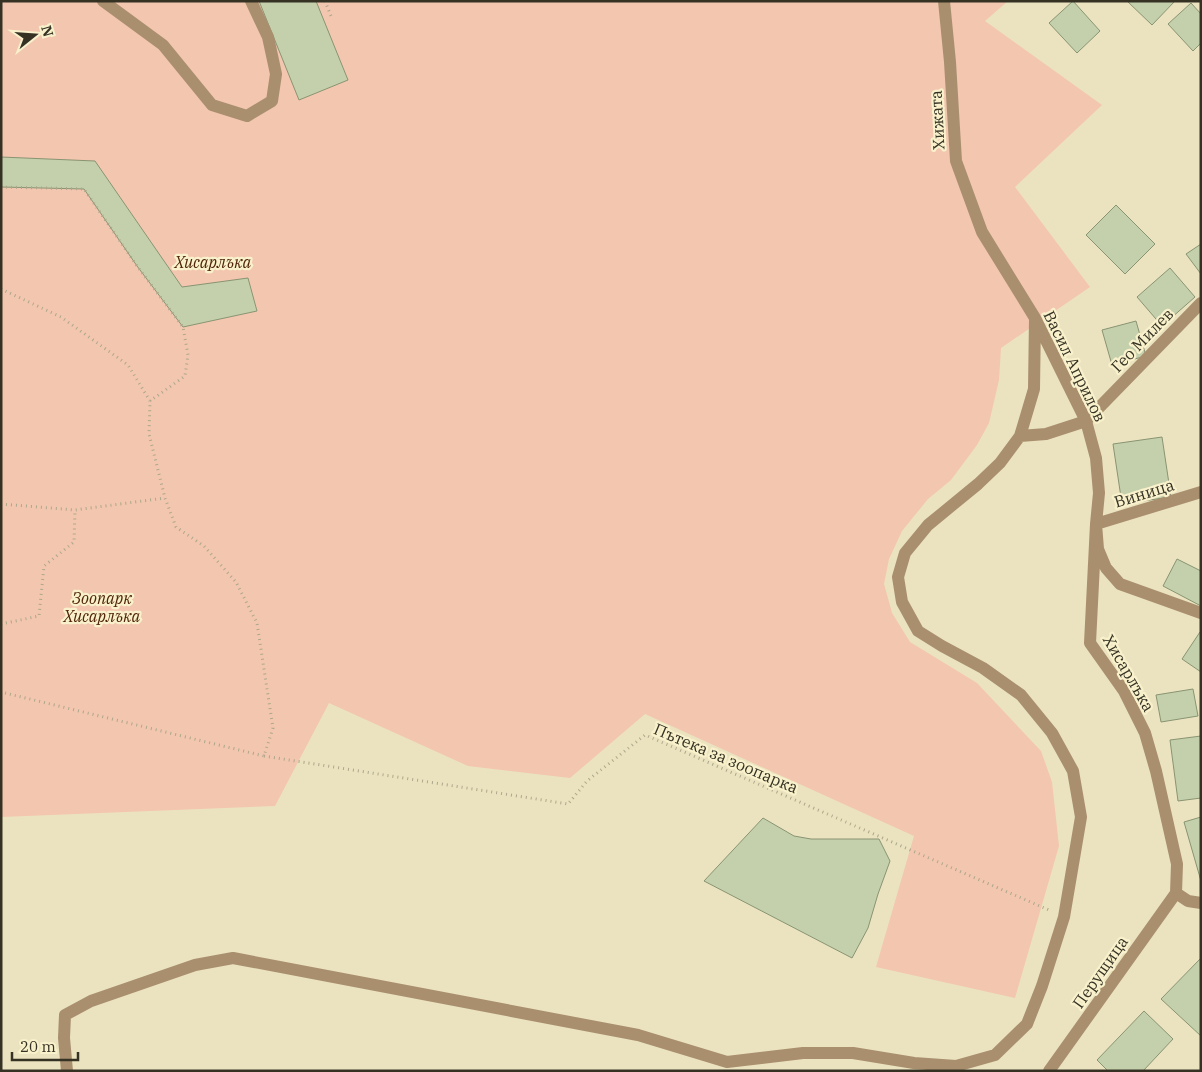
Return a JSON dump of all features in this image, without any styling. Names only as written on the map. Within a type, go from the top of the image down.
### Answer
[{"type":"street","points":[[102,1],[164,45],[212,105],[247,116],[272,101],[276,74],[268,37],[251,1]]},
{"type":"street","name":"Хижата","points":[[944,1],[956,161],[982,232]]},
{"type":"street","name":"Васил Априлов","points":[[982,232],[1035,318],[1086,421],[1096,458],[1099,493],[1096,524],[1098,549],[1106,568],[1120,584],[1201,613]]},
{"type":"street","name":"Гео Милев","points":[[1086,421],[1201,302]]},
{"type":"street","points":[[67,1071],[64,1038],[66,1016],[91,1001],[195,965],[232,958],[638,1035],[727,1062],[803,1054],[854,1053],[914,1063],[956,1066],[995,1055],[1027,1024],[1042,986],[1064,917],[1081,817],[1073,771],[1052,733],[1021,695],[983,668],[918,631],[902,602],[898,577],[905,553],[928,525],[984,479],[1000,463],[1020,436],[1034,389],[1035,318]]},
{"type":"street","points":[[1020,436],[1046,434],[1086,421]]},
{"type":"street","name":"Виница","points":[[1096,524],[1201,492]]},
{"type":"street","name":"Хисарлъка","points":[[1096,524],[1090,643],[1124,691],[1145,733],[1156,771],[1177,864],[1176,893]]},
{"type":"street","points":[[1176,893],[1188,901],[1201,904]]},
{"type":"street","name":"Перущица","points":[[1050,1071],[1176,893]]},
{"type":"path","points":[[325,1],[331,16]]},
{"type":"path","points":[[1,187],[84,189],[137,266],[183,326],[188,355],[185,376],[150,401]]},
{"type":"path","points":[[1,289],[61,317],[128,365],[150,401],[149,434],[165,498],[176,526],[204,546],[236,582],[257,623],[273,728],[264,756],[1,692]]},
{"type":"path","points":[[1,504],[75,510],[165,498]]},
{"type":"path","points":[[1,624],[39,616],[44,566],[74,542],[75,510]]},
{"type":"path","name":"Пътека за зоопарка","points":[[264,756],[568,804],[587,781],[646,735],[1064,917]]},
{"type":"green space","name":"Зоопарк Хисарлъка","points":[[1,1],[1008,1],[985,21],[1102,105],[1015,187],[1090,287],[1001,348],[999,380],[989,423],[977,445],[951,480],[928,499],[902,531],[889,559],[884,584],[892,613],[910,642],[977,683],[1041,751],[1052,782],[1059,846],[1015,998],[876,967],[914,836],[645,714],[570,778],[468,766],[329,703],[275,806],[1,817]]},
{"type":"building","points":[[259,1],[316,1],[348,80],[299,100]]},
{"type":"building","points":[[1073,1],[1100,31],[1077,53],[1049,23]]},
{"type":"building","points":[[1127,1],[1175,1],[1152,25]]},
{"type":"building","points":[[1191,3],[1201,14],[1201,43],[1193,51],[1168,24]]},
{"type":"building","points":[[1,157],[95,161],[182,287],[248,278],[257,311],[183,327],[137,266],[84,189],[1,187]]},
{"type":"building","points":[[1116,205],[1155,244],[1125,274],[1086,235]]},
{"type":"building","points":[[1201,244],[1201,274],[1186,254]]},
{"type":"building","points":[[1170,268],[1195,297],[1162,326],[1137,297]]},
{"type":"building","points":[[1136,321],[1146,356],[1112,365],[1102,330]]},
{"type":"building","points":[[1162,437],[1171,497],[1122,504],[1113,444]]},
{"type":"building","points":[[1177,559],[1201,571],[1201,606],[1163,586]]},
{"type":"building","points":[[1201,633],[1201,672],[1182,659]]},
{"type":"building","points":[[1193,689],[1198,716],[1161,722],[1156,695]]},
{"type":"building","points":[[1201,736],[1201,798],[1178,801],[1170,740]]},
{"type":"building","points":[[1201,817],[1201,881],[1184,822]]},
{"type":"building","points":[[763,818],[794,836],[811,839],[879,839],[890,861],[868,928],[852,958],[704,881]]},
{"type":"building","points":[[1201,958],[1201,1036],[1161,999]]},
{"type":"building","points":[[1144,1011],[1173,1039],[1143,1071],[1108,1071],[1097,1060]]}]
